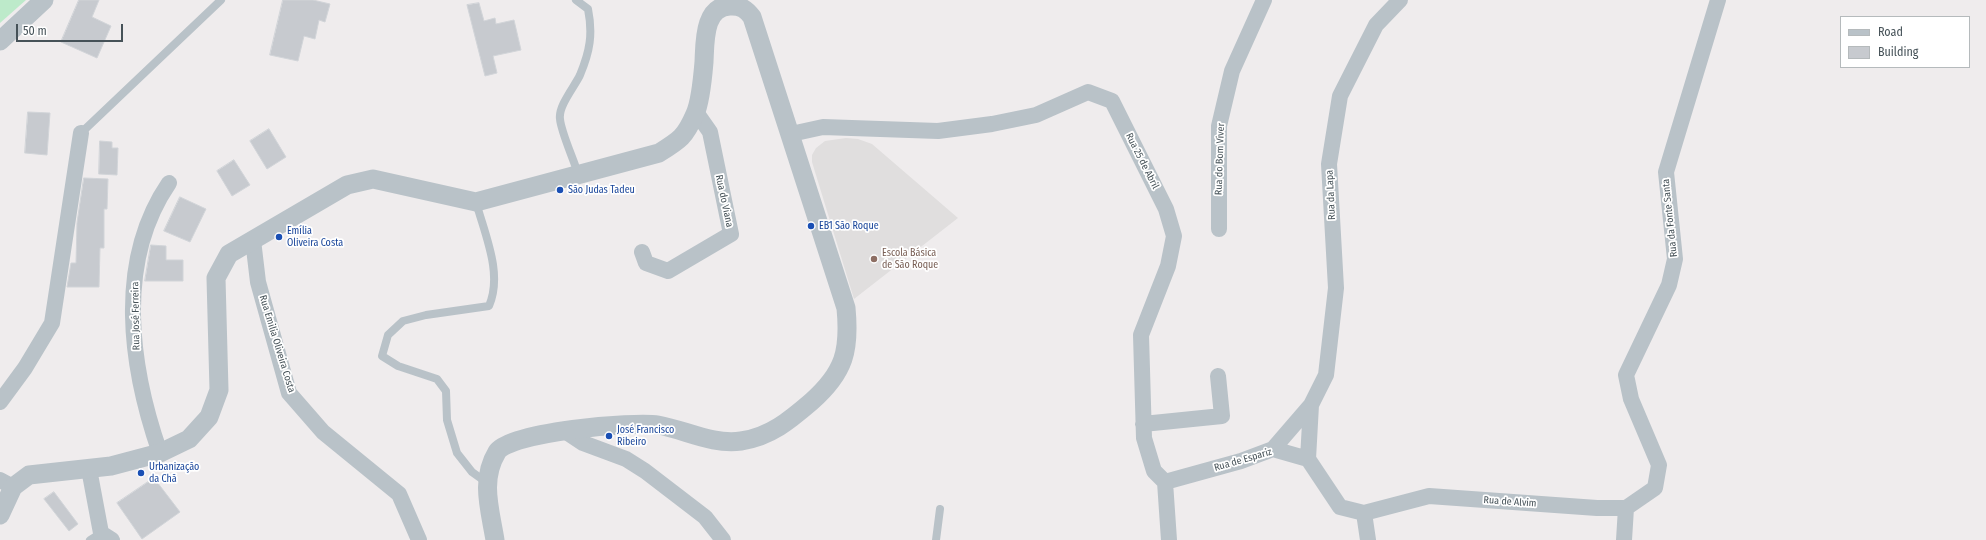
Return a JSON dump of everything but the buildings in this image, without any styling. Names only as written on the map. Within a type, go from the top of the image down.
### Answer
[{"type":"street","points":[[0,41],[44,0]]},
{"type":"street","name":"Rua do Bom Viver","points":[[1219,229],[1219,126],[1232,71],[1264,0]]},
{"type":"street","name":"Rua da Lapa","points":[[1311,405],[1326,375],[1336,288],[1329,164],[1340,96],[1376,25],[1400,0]]},
{"type":"street","name":"Rua da Fonte Santa","points":[[1626,508],[1655,488],[1659,466],[1631,399],[1626,375],[1669,285],[1675,259],[1666,172],[1718,0]]},
{"type":"street","points":[[0,515],[7,484],[29,475],[111,466],[160,453],[189,440],[209,417],[219,390],[216,278],[229,254],[347,185],[373,179],[476,202],[659,153],[682,139],[696,112],[704,64],[705,33],[708,22],[728,4],[791,134],[846,308],[848,328],[846,353],[837,372],[820,393],[780,427],[761,436],[741,441],[720,441],[658,425],[630,424],[565,431],[516,440],[498,450],[491,464],[486,482],[495,540]]},
{"type":"street","name":"Rua 25 de Abril","points":[[791,134],[823,127],[938,131],[992,124],[1036,115],[1088,92],[1112,101],[1166,209],[1174,236],[1168,266],[1140,335],[1144,438],[1154,471],[1166,482]]},
{"type":"street","name":"Rua do Viana","points":[[642,252],[646,264],[668,271],[731,234],[710,132],[696,112]]},
{"type":"street","points":[[0,402],[25,368],[52,323],[81,134]]},
{"type":"street","name":"Rua José Ferreira","points":[[160,453],[152,429],[140,380],[135,337],[134,305],[136,262],[141,239],[152,211],[169,183]]},
{"type":"street","name":"Rua Emilia Oliveira Costa","points":[[253,240],[258,282],[289,393],[323,432],[399,494],[419,540]]},
{"type":"street","points":[[1143,424],[1222,416],[1218,376]]},
{"type":"street","points":[[1273,449],[1311,405]]},
{"type":"street","points":[[1311,405],[1308,459],[1340,507],[1364,513],[1368,540]]},
{"type":"street","points":[[565,431],[583,443],[626,459],[645,471],[704,517],[723,540]]},
{"type":"street","name":"Rua de Espariz","points":[[1166,482],[1241,461],[1273,449],[1308,459]]},
{"type":"street","points":[[89,469],[101,538]]},
{"type":"street","points":[[1166,482],[1170,540]]},
{"type":"street","name":"Rua de Alvim","points":[[1364,513],[1429,496],[1597,508],[1626,508]]},
{"type":"street","points":[[1624,540],[1626,508]]},
{"type":"lane","points":[[81,134],[221,0]]},
{"type":"lane","points":[[576,0],[588,9],[592,27],[590,47],[579,75],[562,108],[560,118],[578,175]]},
{"type":"lane","points":[[476,202],[492,259],[495,293],[489,306],[403,321],[388,336],[382,356],[398,366],[437,379],[446,391],[447,420],[457,453],[472,472],[486,482]]},
{"type":"lane","points":[[936,540],[940,509]]},
{"type":"shaded area","name":"Escola Básica de São Roque","points":[[846,138],[858,139],[872,144],[958,218],[854,299],[812,162],[812,155],[816,148],[825,141]]},
{"type":"green space","points":[[0,0],[26,0],[0,23]]},
{"type":"place","name":"São Judas Tadeu","points":[[560,190]]},
{"type":"place","name":"EB1 São Roque","points":[[811,226]]},
{"type":"place","name":"Emília Oliveira Costa","points":[[279,237]]},
{"type":"place","name":"Escola Básica de São Roque","points":[[874,259]]},
{"type":"place","name":"José Francisco Ribeiro","points":[[609,436]]},
{"type":"place","name":"Urbanização da Chã","points":[[141,473]]}]
